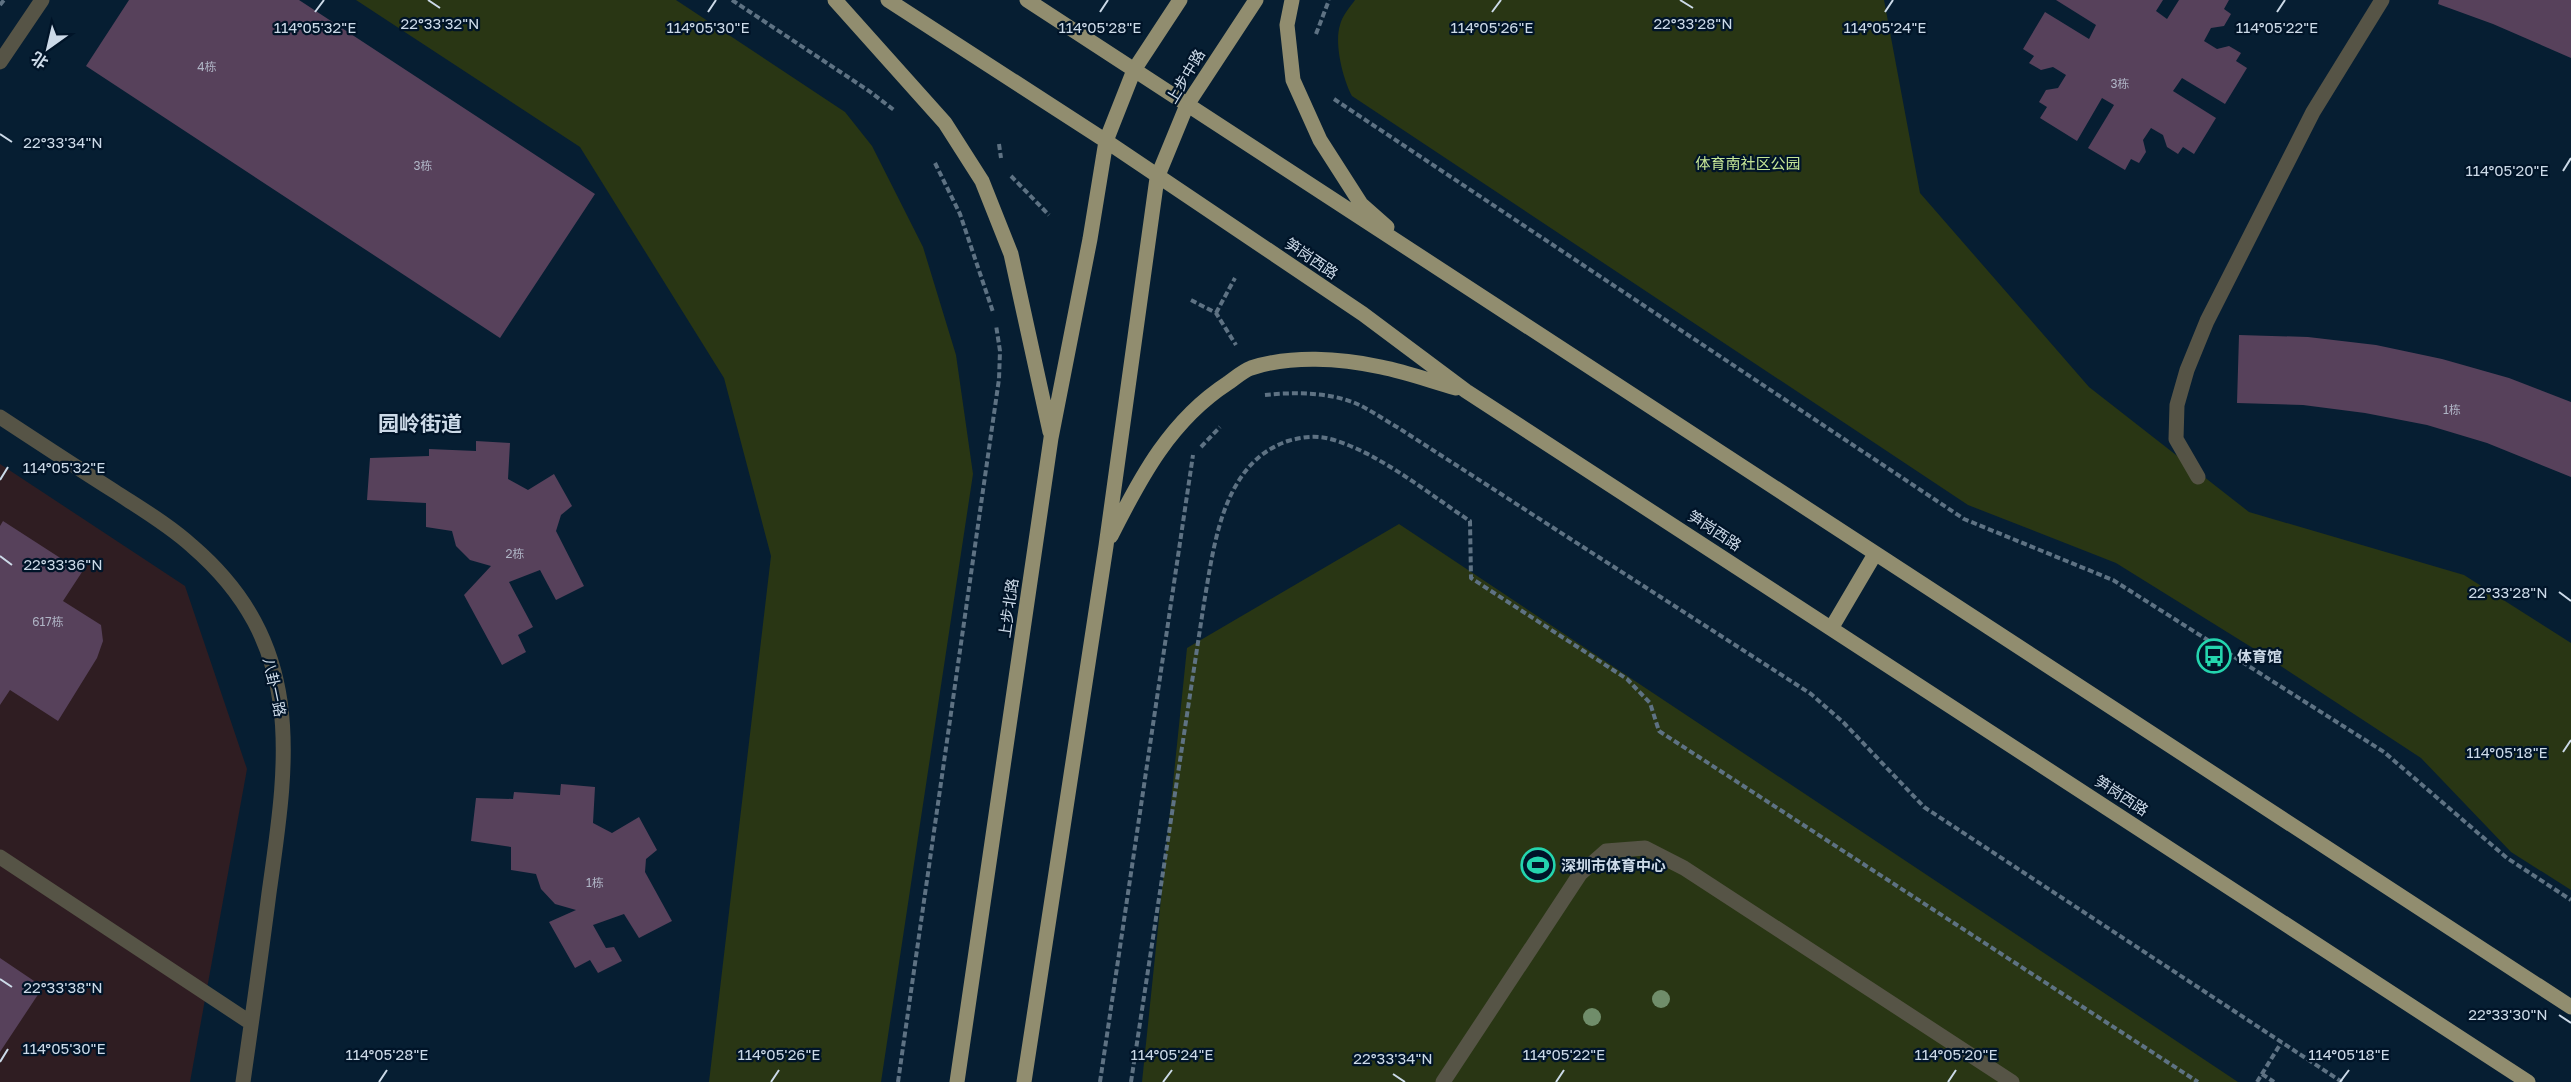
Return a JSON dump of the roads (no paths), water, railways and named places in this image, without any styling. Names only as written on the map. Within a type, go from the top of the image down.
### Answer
[{"type":"main road","points":[[835,0],[945,123],[982,182],[1011,254],[1052,438]]},
{"type":"main road","name":"笋岗西路","points":[[888,0],[1106,141],[1157,178],[1363,314],[1466,391],[2528,1082]]},
{"type":"main road","points":[[1027,0],[2571,1007]]},
{"type":"main road","points":[[1106,141],[1134,70],[1180,0]]},
{"type":"main road","name":"上步中路","points":[[1157,178],[1187,105],[1256,0]]},
{"type":"main road","points":[[1292,0],[1287,25],[1293,80],[1320,140],[1361,204],[1425,261]]},
{"type":"main road","name":"上步北路","points":[[957,1082],[1052,438],[1106,141]]},
{"type":"main road","points":[[1024,1082],[1106,546],[1157,178]]},
{"type":"main road","points":[[1106,546],[1131,495],[1174,428],[1206,397],[1249,369],[1294,360],[1339,361],[1382,367],[1466,391]]},
{"type":"main road","points":[[1832,627],[1875,554]]},
{"type":"street","points":[[0,62],[42,0]]},
{"type":"street","points":[[2198,477],[2176,439],[2176,405],[2187,370],[2207,321],[2313,112],[2382,0]]},
{"type":"street","name":"八卦一路","points":[[0,417],[148,514],[192,546],[230,584],[259,627],[276,675],[285,735],[283,795],[243,1082]]},
{"type":"street","points":[[1443,1082],[1580,874],[1606,851],[1645,848],[1684,868],[2012,1082]]},
{"type":"street","points":[[0,857],[251,1023]]},
{"type":"place","name":"体育馆","points":[[2214,656]]},
{"type":"place","name":"深圳市体育中心","points":[[1538,865]]},
{"type":"district","name":"园岭街道","points":[[420,423]]},
{"type":"park label","name":"体育南社区公园","points":[[1748,163]]}]
